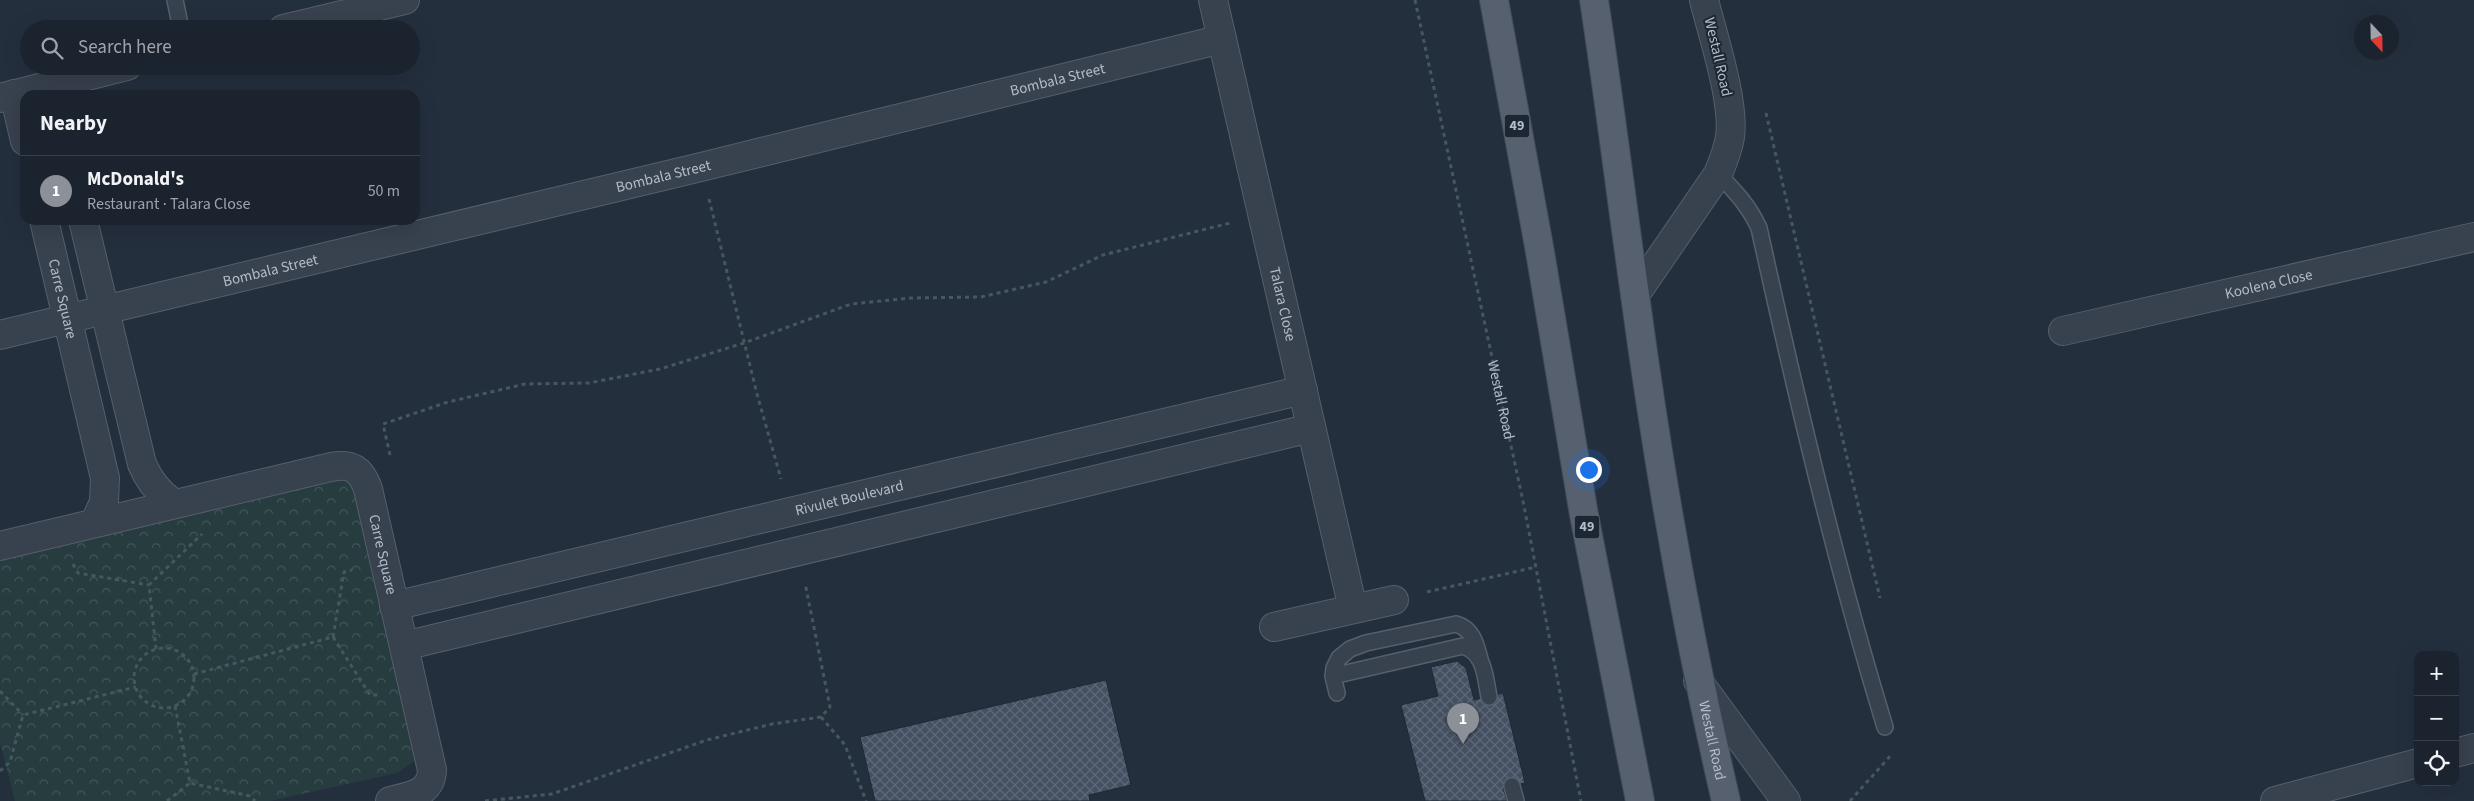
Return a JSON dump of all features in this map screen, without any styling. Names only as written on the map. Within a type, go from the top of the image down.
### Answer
[{"type":"main road","name":"49","points":[[1494,0],[1540,252],[1584,515],[1640,801]]},
{"type":"main road","name":"Westall Road","points":[[1594,0],[1616,143],[1635,296],[1664,485],[1698,680],[1726,801]]},
{"type":"street","points":[[321,20],[405,0]]},
{"type":"street","name":"Talara Close","points":[[1213,0],[1264,215],[1353,610]]},
{"type":"street","name":"Westall Road","points":[[1635,296],[1718,174],[1730,136],[1729,106],[1704,0]]},
{"type":"street","name":"Bombala Street","points":[[0,335],[701,167],[1222,39]]},
{"type":"street","points":[[51,90],[98,75]]},
{"type":"street","points":[[20,94],[7,96],[20,128]]},
{"type":"street","name":"Carre Square","points":[[45,225],[105,478],[104,502],[95,522]]},
{"type":"street","points":[[84,225],[142,464],[152,484],[162,495],[174,503]]},
{"type":"street","name":"Koolena Close","points":[[2063,332],[2474,237]]},
{"type":"street","name":"Rivulet Boulevard","points":[[394,606],[1302,390]]},
{"type":"street","points":[[404,646],[1311,428]]},
{"type":"street","name":"Carre Square","points":[[0,546],[331,466],[350,466],[360,472],[364,478],[386,563],[394,606],[415,693],[431,778],[429,785],[423,790],[390,801]]},
{"type":"street","points":[[790,513],[798,551]]},
{"type":"street","points":[[1274,627],[1394,600]]},
{"type":"street","points":[[1698,680],[1786,801]]},
{"type":"street","points":[[2459,752],[2474,748]]},
{"type":"street","points":[[2275,801],[2414,764]]},
{"type":"lane","points":[[175,0],[179,20]]},
{"type":"lane","points":[[1718,174],[1745,203],[1759,228],[1824,505],[1856,630],[1885,727]]},
{"type":"lane","points":[[1338,693],[1333,676],[1339,658],[1357,646],[1452,624],[1460,625],[1472,636],[1490,697]]},
{"type":"lane","points":[[1333,676],[1455,647],[1471,649],[1480,659]]},
{"type":"lane","points":[[1512,786],[1516,801]]},
{"type":"path","name":"Westall Road","points":[[1416,0],[1536,567],[1581,801]]},
{"type":"path","points":[[701,167],[744,343],[790,513]]},
{"type":"path","points":[[391,462],[383,424],[448,402],[525,384],[590,383],[660,369],[744,343],[851,304],[911,298],[981,297],[1046,282],[1103,255],[1264,215]]},
{"type":"path","points":[[149,585],[204,532],[174,503]]},
{"type":"path","points":[[54,532],[78,573],[149,585]]},
{"type":"path","points":[[485,801],[552,794],[707,740],[772,724],[820,717],[830,707],[798,551]]},
{"type":"path","points":[[386,563],[344,572],[333,638],[370,696],[415,693]]},
{"type":"path","points":[[1394,600],[1536,567]]},
{"type":"path","points":[[149,585],[156,649]]},
{"type":"path","points":[[194,674],[333,638]]},
{"type":"path","points":[[156,649],[177,650],[192,664],[194,684],[190,693],[175,706],[154,706],[141,696],[136,687],[134,676],[137,666],[143,658],[156,649]]},
{"type":"path","points":[[23,715],[136,687]]},
{"type":"path","points":[[0,691],[23,715]]},
{"type":"path","points":[[175,706],[190,783]]},
{"type":"path","points":[[0,771],[10,762],[23,715]]},
{"type":"path","points":[[820,717],[845,745],[866,801]]},
{"type":"path","points":[[167,801],[190,783]]},
{"type":"path","points":[[190,783],[250,796],[255,801]]},
{"type":"green space","points":[[343,478],[361,491],[421,756],[397,773],[270,801],[15,801],[0,742],[0,557]]},
{"type":"building","points":[[1457,661],[1466,668],[1474,700],[1503,693],[1525,783],[1503,788],[1507,801],[1425,801],[1401,705],[1438,696],[1431,667]]},
{"type":"building","points":[[1106,680],[1131,785],[1089,795],[1090,801],[875,801],[860,737]]},
{"type":"place","name":"McDonald's","points":[[1463,744]]}]
